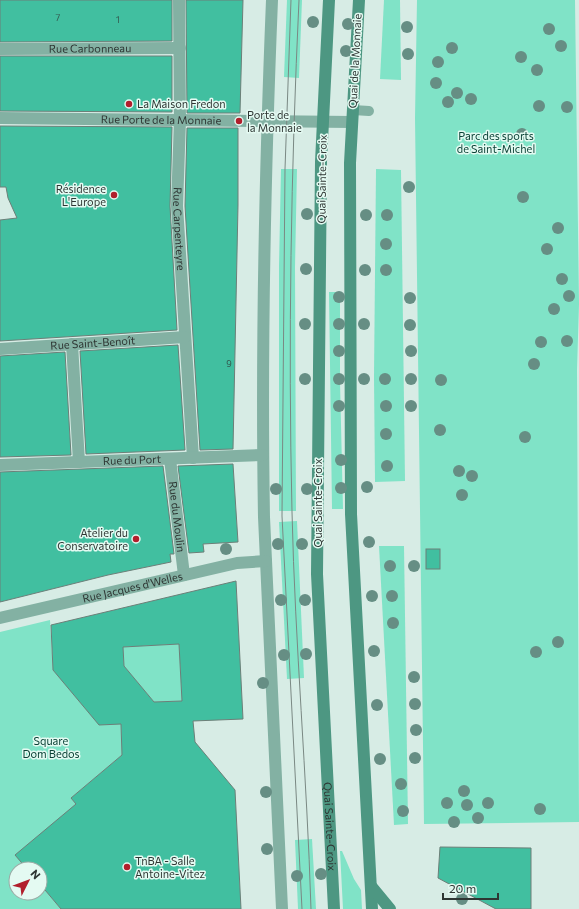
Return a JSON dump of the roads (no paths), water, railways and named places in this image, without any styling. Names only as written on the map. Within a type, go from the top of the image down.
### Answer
[{"type":"main road","points":[[323,121],[329,0]]},
{"type":"main road","name":"Quai de la Monnaie","points":[[352,116],[359,0]]},
{"type":"main road","points":[[352,116],[350,163],[351,514],[372,909]]},
{"type":"main road","name":"Quai Sainte-Croix","points":[[323,121],[317,574],[334,909]]},
{"type":"main road","points":[[371,886],[390,909]]},
{"type":"street","name":"Rue Carpenteyre","points":[[179,0],[180,120],[177,206],[193,458]]},
{"type":"street","points":[[272,0],[267,120],[263,455],[266,561],[282,909]]},
{"type":"street","name":"Rue Carbonneau","points":[[0,49],[180,48]]},
{"type":"street","name":"Quai Sainte-Croix","points":[[323,121],[352,116]]},
{"type":"street","name":"Rue Porte de la Monnaie","points":[[0,118],[323,121]]},
{"type":"street","name":"Rue Saint-Benoît","points":[[0,349],[185,337]]},
{"type":"street","points":[[72,344],[79,462]]},
{"type":"street","name":"Rue du Port","points":[[0,465],[263,455]]},
{"type":"street","name":"Rue du Moulin","points":[[170,458],[184,575]]},
{"type":"street","name":"Rue Jacques d'Welles","points":[[0,618],[237,563],[266,561]]},
{"type":"lane","points":[[352,116],[369,111]]},
{"type":"tram line","points":[[291,0],[285,169],[282,516],[302,909]]},
{"type":"tram line","points":[[299,0],[294,128],[290,384],[292,512],[311,909]]},
{"type":"place","name":"La Maison Fredon","points":[[129,104]]},
{"type":"place","name":"Porte de la Monnaie","points":[[239,121]]},
{"type":"place","name":"Résidence L'Europe","points":[[114,195]]},
{"type":"place","name":"Atelier du Conservatoire","points":[[136,539]]},
{"type":"place","name":"TnBA - Salle Antoine-Vitez","points":[[127,867]]},
{"type":"park label","name":"Parc des sports de Saint-Michel","points":[[496,142]]},
{"type":"park label","name":"Square Dom Bedos","points":[[51,747]]}]
